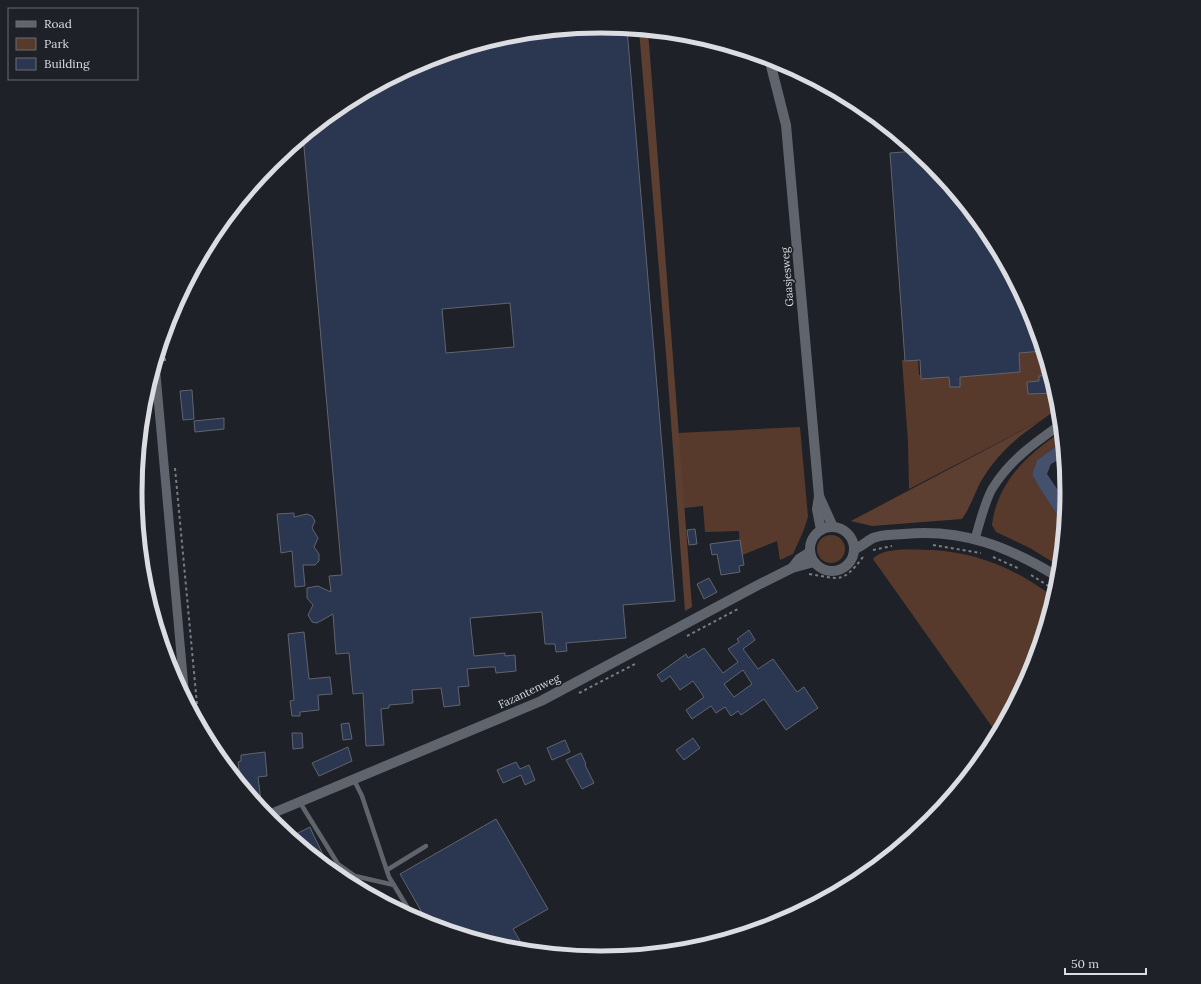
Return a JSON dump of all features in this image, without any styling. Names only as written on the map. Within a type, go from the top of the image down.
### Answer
[{"type":"main road","name":"Gaasjesweg","points":[[771,66],[786,125],[819,496],[817,509],[821,530]]},
{"type":"main road","name":"Gaasjesweg","points":[[819,496],[833,527]]},
{"type":"main road","points":[[833,527],[843,530],[851,537],[855,549],[849,565],[840,570],[829,572],[823,570],[812,557],[813,539],[821,530],[833,527]]},
{"type":"main road","points":[[855,549],[866,544],[872,539],[909,533],[936,533],[975,539],[1000,546],[1052,573]]},
{"type":"main road","points":[[851,537],[865,536],[872,539]]},
{"type":"main road","name":"Fazantenweg","points":[[272,813],[353,778],[541,701],[792,568],[799,559],[812,557]]},
{"type":"street","points":[[156,377],[184,684]]},
{"type":"street","points":[[975,539],[985,506],[992,490],[1002,475],[1029,446],[1055,428]]},
{"type":"lane","points":[[353,778],[362,796],[387,870],[409,909]]},
{"type":"lane","points":[[299,801],[338,864],[355,876],[394,885]]},
{"type":"lane","points":[[387,870],[426,846]]},
{"type":"path","points":[[971,551],[984,554]]},
{"type":"path","points":[[990,556],[1021,569]]},
{"type":"path","points":[[1027,572],[1050,587]]},
{"type":"path","points":[[188,603],[199,713]]},
{"type":"green space","points":[[1037,350],[1044,373],[1053,412],[1042,420],[909,489],[908,442],[902,360],[918,359],[919,375],[1019,370],[1018,351]]},
{"type":"green space","points":[[800,427],[808,517],[793,554],[780,560],[777,541],[740,556],[739,531],[705,532],[703,506],[684,508],[678,433]]},
{"type":"green space","points":[[1056,435],[1057,445],[1037,460],[1032,474],[1059,518],[1054,563],[1030,548],[996,532],[992,525],[1000,495],[1007,482],[1026,460]]},
{"type":"green space","points":[[831,535],[841,539],[845,549],[841,559],[831,563],[821,559],[817,549],[821,539]]},
{"type":"green space","points":[[910,549],[950,552],[981,559],[996,564],[1025,578],[1048,594],[1035,640],[1025,668],[994,729],[873,559],[884,552]]},
{"type":"shaded area","points":[[639,35],[648,36],[649,43],[692,607],[685,611],[666,354]]},
{"type":"shaded area","points":[[1042,420],[1023,434],[1000,455],[980,483],[970,506],[962,519],[872,526],[851,521]]},
{"type":"water","points":[[1057,445],[1059,459],[1051,464],[1047,474],[1060,493],[1059,518],[1032,474],[1037,460]]},
{"type":"building","points":[[570,34],[627,34],[675,601],[623,605],[626,638],[566,643],[567,651],[556,652],[555,644],[545,644],[542,612],[470,618],[474,656],[505,653],[505,656],[515,655],[516,671],[496,673],[495,667],[467,669],[469,686],[458,687],[460,705],[444,707],[441,688],[412,690],[413,703],[389,705],[389,708],[381,709],[384,745],[366,746],[363,693],[353,694],[349,653],[336,654],[333,614],[317,623],[312,622],[308,615],[313,605],[307,598],[307,588],[318,586],[331,592],[329,576],[342,575],[304,142],[345,110],[371,94],[397,80],[453,57],[511,42],[541,37]],"holes":[[[510,303],[514,347],[446,353],[442,309]]]},
{"type":"building","points":[[908,152],[925,167],[946,189],[965,213],[998,262],[1025,316],[1037,351],[1019,353],[1020,372],[960,377],[960,387],[950,387],[949,377],[921,379],[920,360],[905,361],[890,153]]},
{"type":"building","points":[[1045,375],[1049,393],[1028,394],[1027,382],[1039,381],[1039,376]]},
{"type":"building","points":[[192,390],[194,419],[183,420],[180,391]]},
{"type":"building","points":[[224,418],[224,429],[195,432],[194,421]]},
{"type":"building","points":[[294,513],[294,517],[307,514],[312,516],[315,521],[312,528],[318,538],[314,547],[319,554],[319,561],[315,565],[303,565],[305,586],[295,587],[292,551],[281,553],[277,514]]},
{"type":"building","points":[[695,529],[697,544],[689,545],[687,530]]},
{"type":"building","points":[[740,540],[744,565],[739,566],[740,572],[721,575],[717,554],[712,555],[710,544]]},
{"type":"building","points":[[709,578],[717,592],[704,599],[697,584]]},
{"type":"building","points":[[749,630],[755,640],[743,649],[758,669],[773,659],[797,692],[804,687],[818,708],[786,730],[764,699],[741,715],[738,711],[731,716],[725,707],[716,713],[711,706],[692,719],[686,710],[704,697],[693,681],[680,690],[670,676],[662,682],[657,675],[686,654],[688,658],[704,648],[723,673],[738,662],[728,649],[739,642],[737,639]],"holes":[[[743,670],[752,684],[734,697],[724,684]]]},
{"type":"building","points":[[304,632],[309,679],[330,677],[332,694],[318,695],[319,710],[300,712],[300,716],[292,716],[290,701],[294,700],[288,634]]},
{"type":"building","points":[[349,723],[352,739],[343,740],[341,724]]},
{"type":"building","points":[[292,733],[302,733],[303,748],[293,749]]},
{"type":"building","points":[[693,738],[700,748],[684,760],[676,750]]},
{"type":"building","points":[[565,740],[570,752],[552,760],[547,748]]},
{"type":"building","points":[[348,747],[352,761],[319,776],[312,763]]},
{"type":"building","points":[[265,752],[267,776],[258,777],[261,801],[240,776],[238,762],[241,761],[241,755]]},
{"type":"building","points":[[581,753],[594,783],[582,789],[566,760]]},
{"type":"building","points":[[516,762],[520,769],[529,765],[535,780],[525,785],[521,775],[503,783],[497,770]]},
{"type":"building","points":[[496,819],[548,909],[513,929],[522,944],[511,942],[453,927],[424,915],[400,874]]},
{"type":"building","points":[[310,827],[325,859],[308,845],[306,841],[304,842],[295,834]]}]
